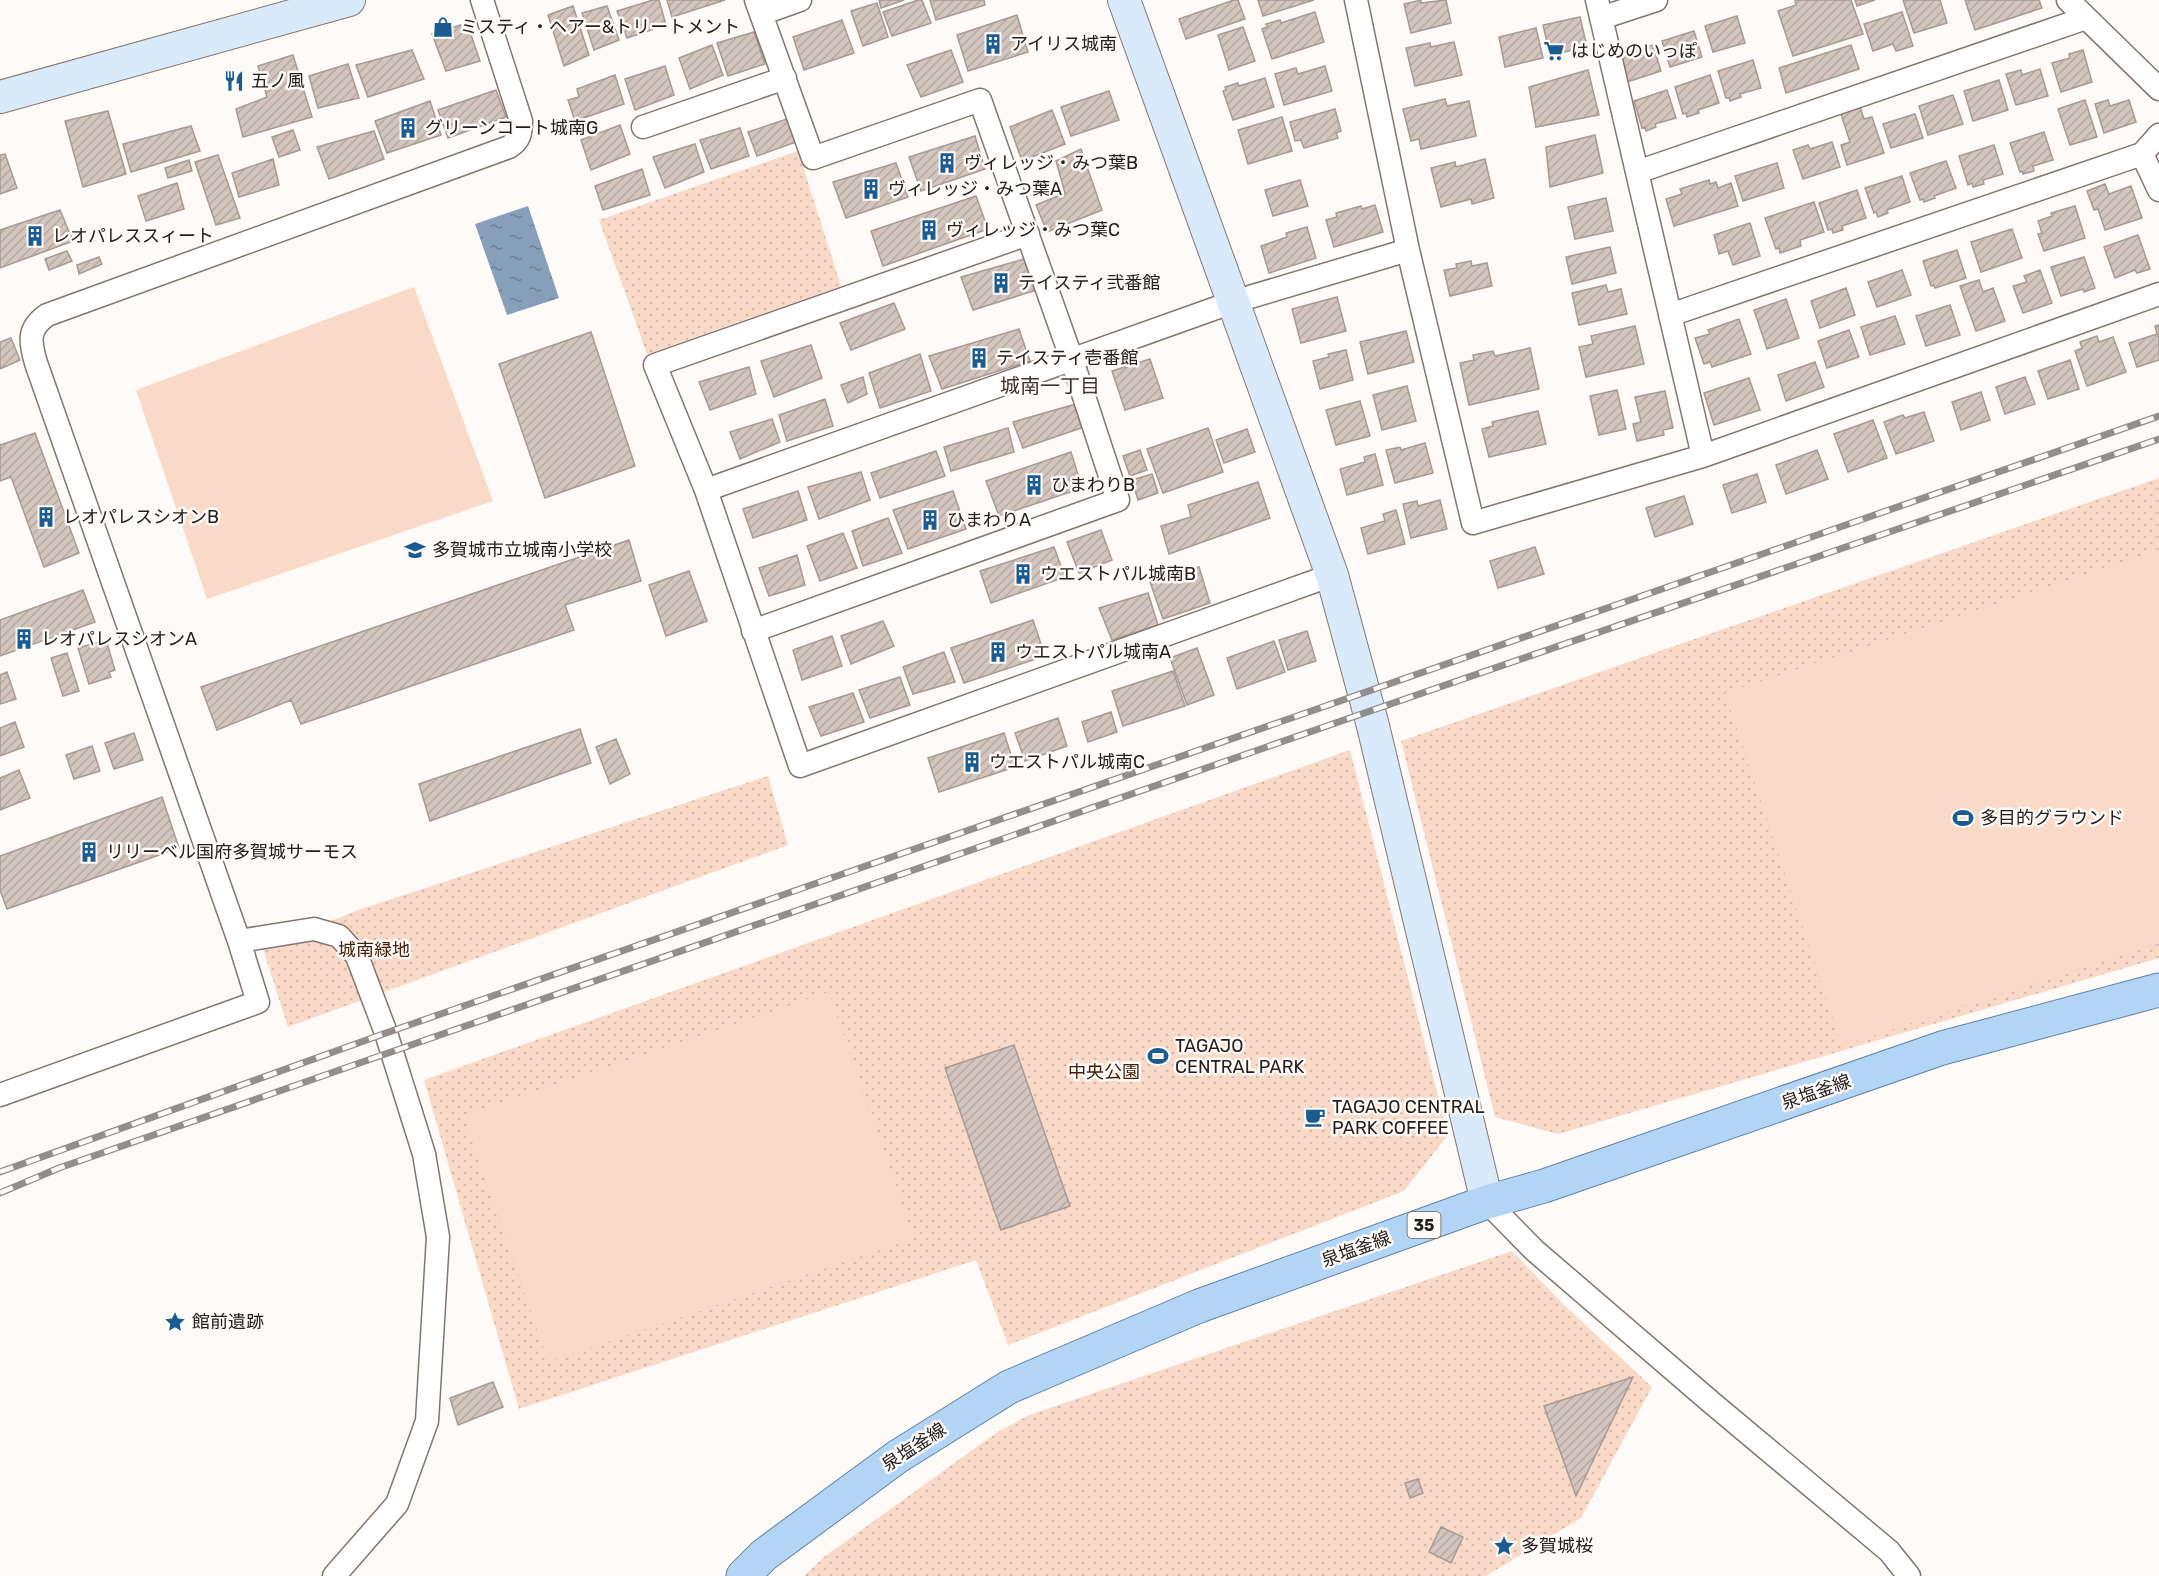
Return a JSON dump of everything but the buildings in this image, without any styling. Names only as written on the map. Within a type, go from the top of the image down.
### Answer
[{"type":"main road","name":"泉塩釜線","points":[[743,1576],[764,1555],[897,1457],[1008,1387],[1199,1306],[1487,1202],[1544,1186],[1942,1048],[2159,990]]},
{"type":"street","points":[[0,97],[349,0]]},
{"type":"street","points":[[0,1095],[258,1002],[239,941],[36,363],[31,332],[37,322],[47,315],[509,147],[517,142],[521,132],[521,121],[482,0]]},
{"type":"street","points":[[753,631],[1118,500],[1072,360],[980,100],[813,158],[758,7],[800,0]]},
{"type":"street","points":[[1124,0],[1332,575],[1376,737],[1487,1202],[1543,1257],[1712,1403],[1889,1551],[1909,1576]]},
{"type":"street","points":[[1356,0],[1408,250],[1473,523],[1703,456],[2159,294]]},
{"type":"street","points":[[1656,0],[1599,9],[1703,456]]},
{"type":"street","points":[[2068,0],[2159,89]]},
{"type":"street","points":[[1637,172],[2086,18]]},
{"type":"street","points":[[643,127],[785,78]]},
{"type":"street","points":[[1670,315],[2142,154],[2159,135]]},
{"type":"street","points":[[2142,154],[2159,190]]},
{"type":"street","points":[[1028,234],[655,365],[706,490],[800,766],[1332,575]]},
{"type":"street","points":[[706,490],[1233,302],[1408,250]]},
{"type":"street","points":[[239,941],[314,929],[339,936],[357,956],[386,1033],[424,1154],[435,1214],[438,1237],[427,1421],[398,1504],[333,1576]]},
{"type":"green space","points":[[798,151],[841,286],[647,354],[599,220]]},
{"type":"green space","points":[[414,287],[493,501],[207,599],[136,390]]},
{"type":"green space","points":[[2159,478],[2159,958],[1558,1134],[1495,1117],[1401,741]]},
{"type":"green space","name":"多目的グラウンド","points":[[2159,550],[2159,942],[1842,1046],[1725,693]]},
{"type":"green space","name":"中央公園","points":[[1350,750],[1448,1135],[1404,1191],[1008,1345],[976,1260],[519,1409],[424,1080]]},
{"type":"green space","name":"城南緑地","points":[[768,776],[788,845],[288,1027],[263,949],[358,910]]},
{"type":"green space","points":[[829,992],[913,1239],[548,1362],[464,1115]]},
{"type":"green space","points":[[1512,1251],[1563,1304],[1652,1387],[1581,1518],[1486,1576],[804,1576],[824,1557],[996,1433],[1029,1415]]},
{"type":"water","points":[[528,206],[559,298],[507,315],[475,224]]},
{"type":"railway","points":[[0,1172],[386,1033],[2159,416]]},
{"type":"railway","points":[[0,1193],[59,1168],[391,1052],[2159,439]]},
{"type":"place","name":"ミスティ・ヘアー&トリートメント","points":[[443,27]]},
{"type":"place","name":"アイリス城南","points":[[993,44]]},
{"type":"place","name":"はじめのいっぽ","points":[[1554,51]]},
{"type":"place","name":"五ノ風","points":[[234,81]]},
{"type":"place","name":"グリーンコート城南G","points":[[408,128]]},
{"type":"place","name":"ヴィレッジ・みつ葉B","points":[[947,163]]},
{"type":"place","name":"ヴィレッジ・みつ葉A","points":[[871,189]]},
{"type":"place","name":"ヴィレッジ・みつ葉C","points":[[929,230]]},
{"type":"place","name":"レオパレススィート","points":[[35,236]]},
{"type":"place","name":"テイスティ弐番館","points":[[1001,283]]},
{"type":"place","name":"テイスティ壱番館","points":[[979,358]]},
{"type":"place","name":"ひまわりB","points":[[1034,485]]},
{"type":"place","name":"レオパレスシオンB","points":[[46,517]]},
{"type":"place","name":"ひまわりA","points":[[930,520]]},
{"type":"place","name":"多賀城市立城南小学校","points":[[415,550]]},
{"type":"place","name":"ウエストパル城南B","points":[[1023,574]]},
{"type":"place","name":"レオパレスシオンA","points":[[24,639]]},
{"type":"place","name":"ウエストパル城南A","points":[[998,652]]},
{"type":"place","name":"ウエストパル城南C","points":[[972,762]]},
{"type":"place","name":"多目的グラウンド","points":[[1963,818]]},
{"type":"place","name":"リリーベル国府多賀城サーモス","points":[[89,852]]},
{"type":"place","name":"TAGAJO CENTRAL PARK","points":[[1158,1056]]},
{"type":"place","name":"TAGAJO CENTRAL PARK COFFEE","points":[[1315,1117]]},
{"type":"place","name":"館前遺跡","points":[[175,1322]]},
{"type":"place","name":"多賀城桜","points":[[1504,1546]]},
{"type":"district","name":"城南一丁目","points":[[1050,386]]}]
